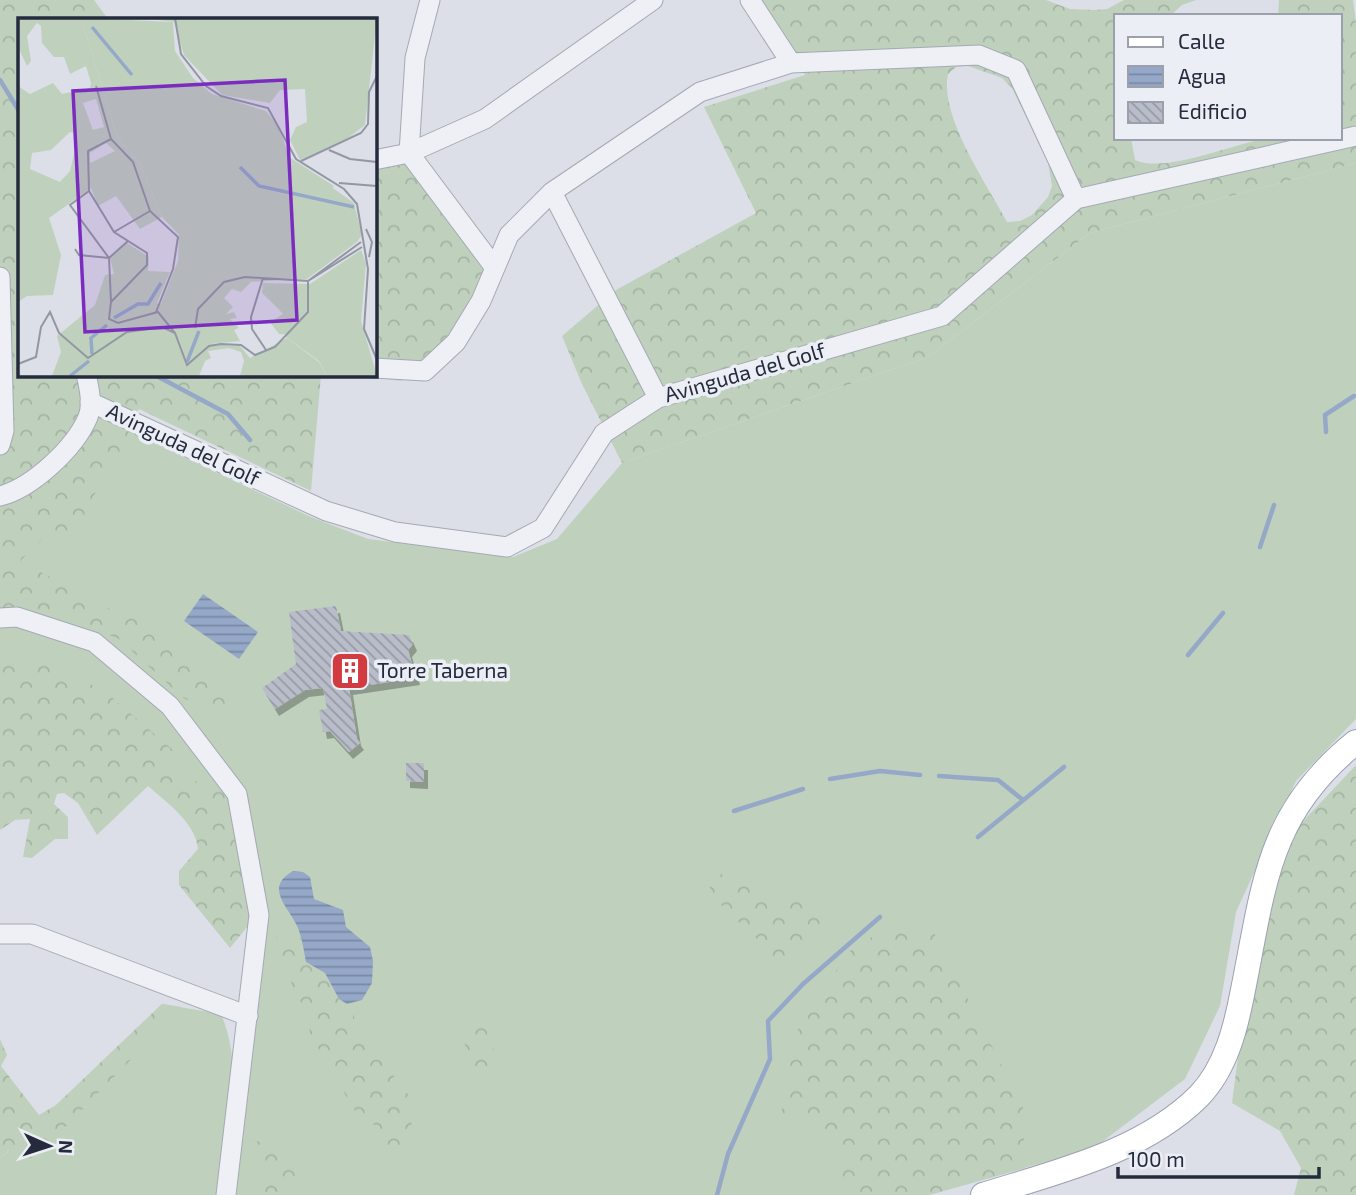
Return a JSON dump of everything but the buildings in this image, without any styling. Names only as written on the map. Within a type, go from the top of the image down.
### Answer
[{"type":"main road","points":[[984,1195],[1121,1147],[1159,1128],[1200,1095],[1226,1054],[1234,1030],[1261,898],[1282,829],[1320,773],[1356,742]]},
{"type":"street","points":[[430,0],[415,58],[409,153],[495,268]]},
{"type":"street","points":[[376,160],[409,153],[485,119],[653,0]]},
{"type":"street","points":[[750,0],[791,62]]},
{"type":"street","points":[[376,368],[425,371],[456,342],[481,301],[509,235],[552,192],[701,92],[791,62],[979,55],[1016,70],[1076,199]]},
{"type":"street","name":"Avinguda del Golf","points":[[90,402],[326,511],[395,532],[507,547],[543,528],[604,433],[658,398],[942,316],[1076,199],[1338,140]]},
{"type":"street","points":[[552,192],[658,398]]},
{"type":"street","points":[[0,277],[4,431],[0,445]]},
{"type":"street","points":[[0,496],[54,465],[88,417],[90,402],[86,376]]},
{"type":"street","points":[[0,618],[17,617],[94,642],[170,706],[237,794],[259,915],[226,1195]]},
{"type":"street","points":[[0,934],[32,934],[248,1016]]},
{"type":"green space","points":[[0,0],[94,0],[107,18],[18,18],[18,376],[321,376],[311,491],[139,409],[124,429],[138,435],[89,502],[77,539],[51,531],[20,561],[125,617],[135,609],[146,610],[146,631],[238,696],[224,712],[183,698],[119,639],[70,620],[25,608],[0,608]]},
{"type":"green space","points":[[760,0],[1046,0],[1070,9],[1094,10],[1107,9],[1124,0],[1196,0],[1182,5],[1172,14],[1114,14],[1114,140],[1131,140],[1135,160],[1164,163],[1182,161],[1259,140],[1342,140],[1342,14],[1278,14],[1279,0],[1353,0],[1356,23],[1356,163],[1090,233],[928,357],[622,463],[582,384],[562,336],[616,290],[756,213],[704,107],[805,75]],"holes":[[[968,66],[1002,78],[1012,88],[1048,162],[1052,186],[1048,197],[1032,215],[1020,221],[1007,222],[957,129],[947,91],[948,74],[956,67]]]},
{"type":"green space","points":[[408,160],[487,261],[467,312],[432,354],[401,381],[367,376],[376,376],[376,167]]},
{"type":"green space","points":[[1356,163],[1356,719],[1296,781],[1236,912],[1220,1006],[1185,1079],[1094,1148],[929,1195],[236,1195],[251,927],[233,818],[0,677],[0,582],[124,429],[311,517],[368,539],[513,557],[557,539],[622,463],[928,357],[1090,233]]},
{"type":"green space","points":[[0,655],[51,663],[107,693],[174,751],[167,760],[211,792],[221,783],[235,796],[256,916],[230,948],[179,885],[179,871],[198,849],[192,830],[179,814],[148,786],[97,835],[78,803],[64,793],[57,794],[54,804],[68,817],[68,839],[55,839],[32,858],[23,857],[30,819],[15,820],[0,830]]},
{"type":"green space","points":[[1356,765],[1356,1195],[1294,1195],[1301,1168],[1280,1131],[1232,1103],[1238,1057],[1263,934],[1289,836]]},
{"type":"green space","points":[[721,874],[766,895],[813,900],[820,923],[780,981],[769,948],[711,895],[709,881]]},
{"type":"green space","points":[[888,927],[933,931],[1023,1107],[1025,1168],[929,1195],[837,1195],[845,1166],[811,1128],[781,1113],[788,1081],[784,1054],[813,1003],[850,951]]},
{"type":"green space","points":[[299,929],[306,962],[325,973],[339,999],[347,1004],[352,1003],[354,1017],[374,1044],[392,1061],[395,1085],[411,1096],[405,1110],[416,1133],[392,1151],[370,1139],[374,1129],[373,1117],[356,1113],[311,1036],[304,1008],[292,986],[289,966],[279,955],[276,933]]},
{"type":"green space","points":[[162,1004],[221,1014],[228,1035],[232,1058],[233,1103],[222,1195],[0,1195],[0,1159]]},
{"type":"green space","points":[[162,1004],[182,1007],[36,1157],[25,1159],[9,1150],[0,1159],[0,1039],[7,1055],[1,1066],[39,1115],[56,1105]]},
{"type":"green space","points":[[474,1024],[489,1029],[498,1069],[491,1077],[476,1079],[462,1037]]},
{"type":"green space","points":[[252,1140],[293,1150],[299,1195],[257,1195],[263,1189]]},
{"type":"water","points":[[203,594],[258,632],[239,659],[184,621]]},
{"type":"water","points":[[293,871],[303,872],[310,877],[314,899],[343,910],[346,927],[370,947],[373,961],[372,983],[362,1000],[347,1004],[339,999],[325,973],[306,962],[298,928],[279,891],[284,877]]},
{"type":"waterway","points":[[0,80],[18,109]]},
{"type":"waterway","points":[[157,376],[228,414],[250,440]]},
{"type":"waterway","points":[[1326,432],[1325,415],[1354,396]]},
{"type":"waterway","points":[[1260,547],[1274,505]]},
{"type":"waterway","points":[[1188,655],[1223,613]]},
{"type":"waterway","points":[[978,837],[1064,767]]},
{"type":"waterway","points":[[830,779],[880,771],[920,775]]},
{"type":"waterway","points":[[939,776],[998,780],[1023,800]]},
{"type":"waterway","points":[[734,811],[803,789]]},
{"type":"waterway","points":[[717,1195],[728,1154],[770,1059],[768,1021],[803,984],[880,917]]},
{"type":"place","name":"Torre Taberna","points":[[350,671]]}]
